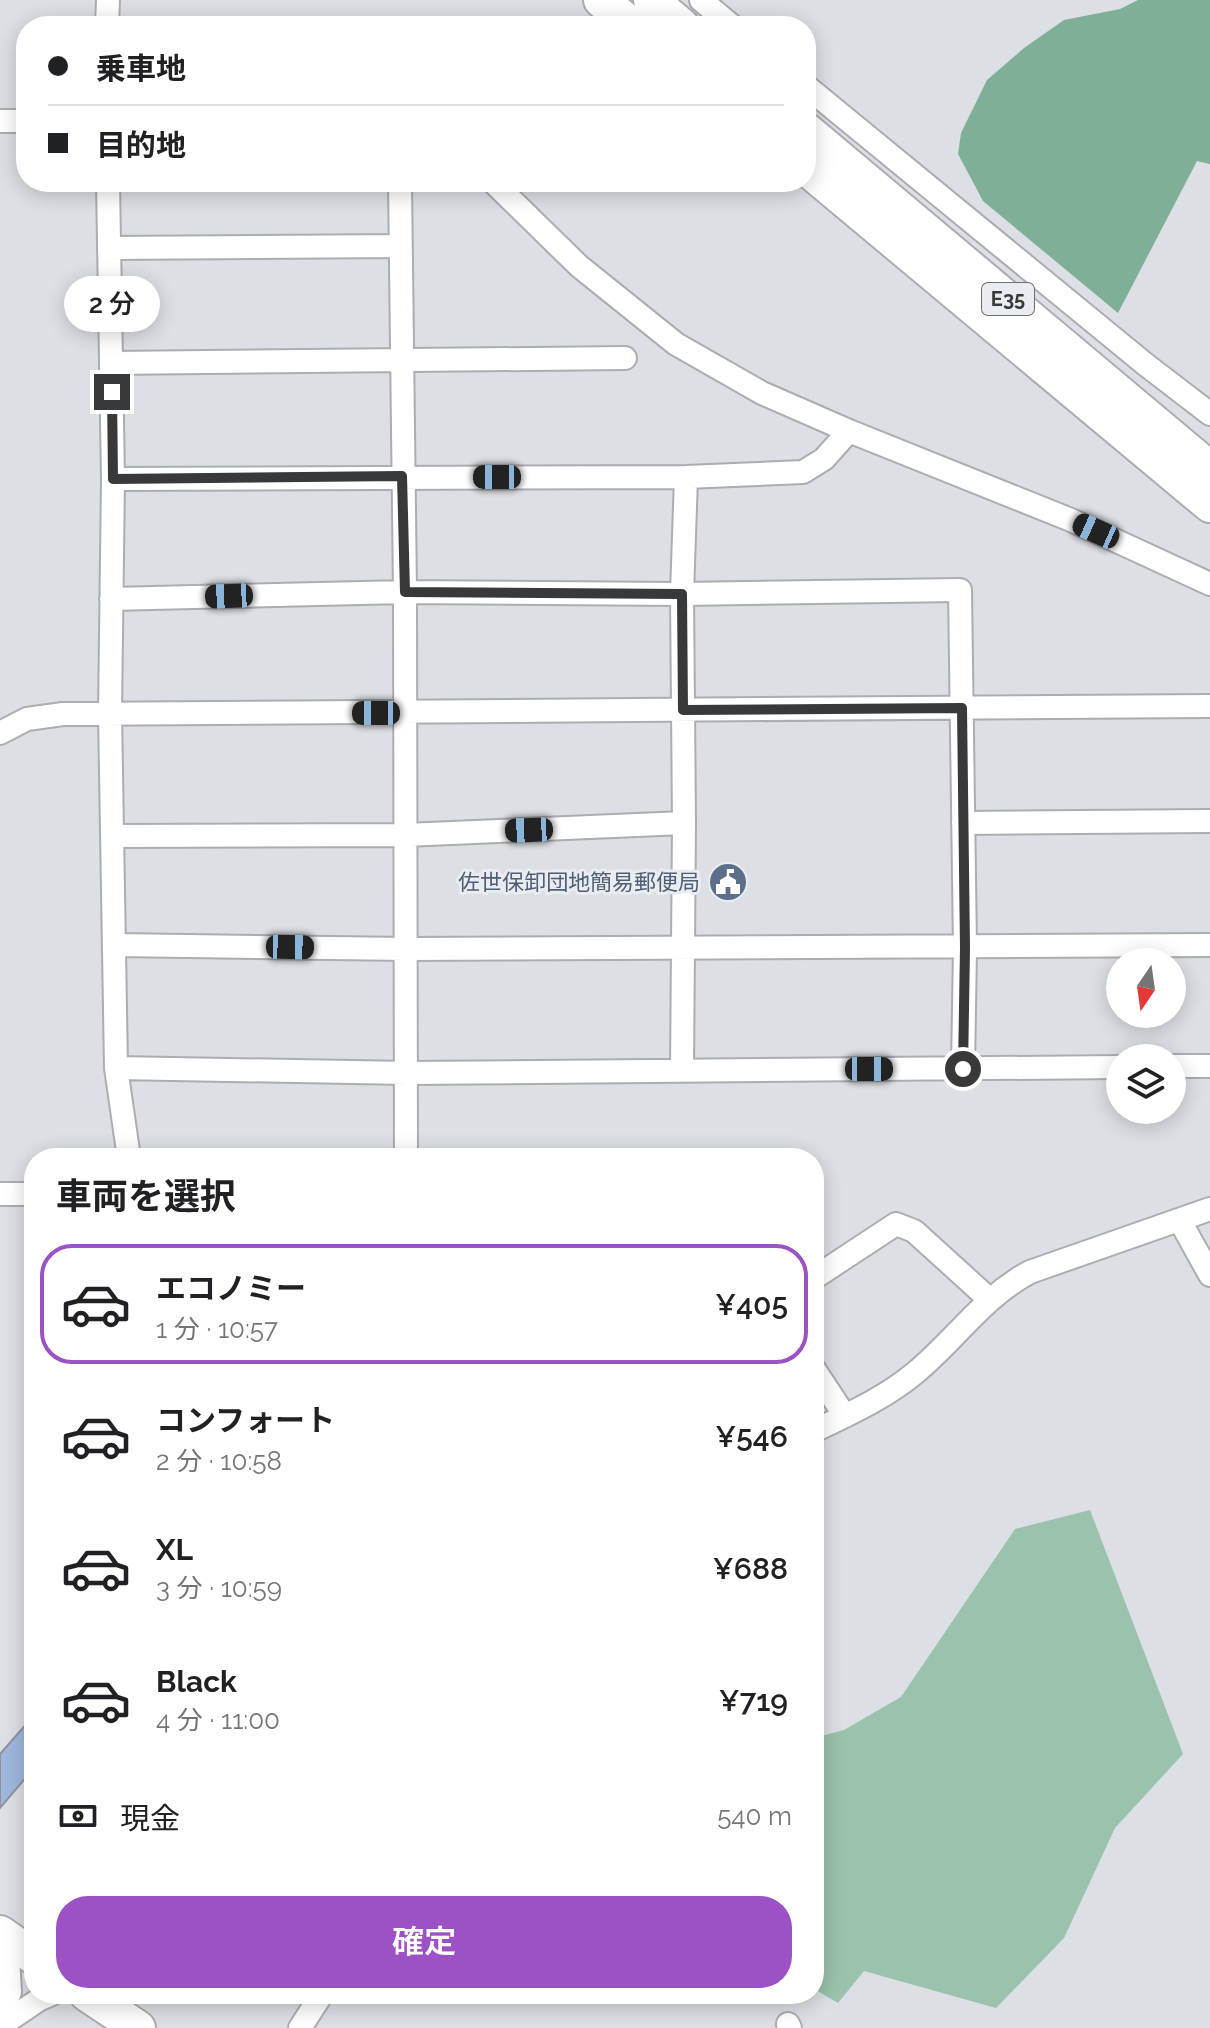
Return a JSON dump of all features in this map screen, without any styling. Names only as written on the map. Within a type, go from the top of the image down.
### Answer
[{"type":"highway","points":[[601,0],[621,16]]},
{"type":"highway","points":[[651,0],[670,16]]},
{"type":"highway","name":"E35","points":[[816,138],[1210,469]]},
{"type":"highway","name":"E35","points":[[816,176],[1210,505]]},
{"type":"highway","points":[[102,2004],[138,2028]]},
{"type":"street","points":[[701,0],[720,16]]},
{"type":"street","points":[[816,94],[1210,414]]},
{"type":"street","points":[[108,192],[113,479],[110,713],[116,1068],[128,1148]]},
{"type":"street","points":[[400,192],[406,713],[406,1148]]},
{"type":"street","points":[[503,192],[579,266],[676,344],[762,393],[1071,520],[1210,584]]},
{"type":"street","points":[[109,248],[400,246]]},
{"type":"street","points":[[111,363],[625,358]]},
{"type":"street","points":[[113,479],[686,477],[803,472],[824,459],[849,431]]},
{"type":"street","points":[[682,1070],[682,594],[686,477]]},
{"type":"street","points":[[111,599],[405,592],[682,594],[960,590],[965,948],[963,1069]]},
{"type":"street","points":[[0,733],[27,719],[63,714],[1210,706]]},
{"type":"street","points":[[963,823],[1210,821]]},
{"type":"street","points":[[114,836],[405,835],[684,823]]},
{"type":"street","points":[[116,945],[406,949],[1210,945]]},
{"type":"street","points":[[1186,1066],[1210,1066]]},
{"type":"street","points":[[116,1068],[408,1073],[1106,1067]]},
{"type":"street","points":[[0,1194],[24,1194]]},
{"type":"street","points":[[824,1426],[887,1394],[915,1373],[989,1299],[1030,1272],[1210,1209]]},
{"type":"street","points":[[1180,1221],[1210,1275]]},
{"type":"street","points":[[824,1271],[896,1224],[914,1231],[989,1299]]},
{"type":"street","points":[[824,1384],[845,1416]]},
{"type":"street","points":[[0,2020],[10,1992],[14,1943]]},
{"type":"street","points":[[0,2026],[33,2004]]},
{"type":"street","points":[[300,2028],[316,2004]]},
{"type":"green space","points":[[1138,0],[1210,0],[1210,164],[1197,161],[1118,313],[983,201],[958,154],[961,133],[987,80],[1024,48],[1064,20],[1120,9]]},
{"type":"green space","points":[[1090,1510],[1183,1754],[1115,1828],[1064,1938],[996,2008],[864,1971],[838,2003],[824,1995],[824,1735],[844,1730],[901,1697],[1015,1529]]},
{"type":"building","points":[[24,1727],[24,1780],[0,1808],[0,1754]]},
{"type":"place","name":"佐世保卸団地簡易郵便局","points":[[728,882]]},
{"type":"route","points":[[112,392],[113,479],[402,476],[405,592],[682,594],[683,710],[962,708],[963,1069]]}]
